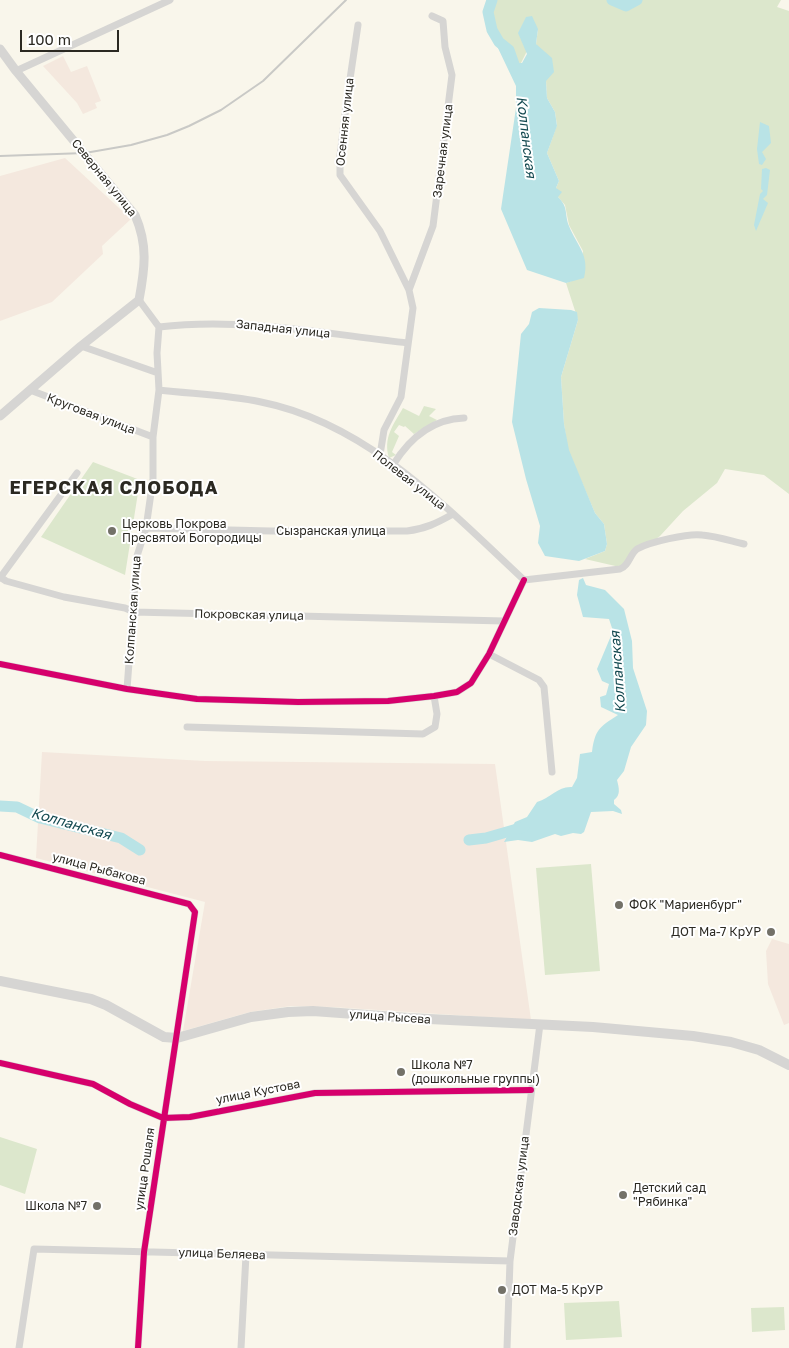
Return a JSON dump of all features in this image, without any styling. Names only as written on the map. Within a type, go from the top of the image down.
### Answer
[{"type":"main road","points":[[0,981],[91,999],[106,1005],[164,1037],[177,1038]]},
{"type":"main road","name":"улица Рысева","points":[[177,1038],[251,1017],[313,1011],[645,1031],[732,1042],[759,1050],[789,1065]]},
{"type":"street","points":[[16,71],[170,0]]},
{"type":"street","name":"Заречная улица","points":[[409,290],[434,226],[452,76],[445,47],[443,21],[432,16]]},
{"type":"street","name":"Осенняя улица","points":[[358,25],[346,106],[340,156],[340,175],[380,231],[409,290]]},
{"type":"street","name":"Северная улица","points":[[0,49],[135,215],[141,228],[145,254],[145,268],[139,300]]},
{"type":"street","points":[[380,455],[384,430],[401,397],[413,308],[409,290]]},
{"type":"street","points":[[0,416],[81,346],[139,300],[159,327]]},
{"type":"street","name":"Западная улица","points":[[159,327],[187,324],[242,324],[408,343]]},
{"type":"street","name":"Колпанская улица","points":[[127,689],[137,556],[146,528],[153,480],[153,437],[159,390],[159,327]]},
{"type":"street","points":[[81,346],[158,373]]},
{"type":"street","name":"Круговая улица","points":[[30,390],[153,437]]},
{"type":"street","name":"Полевая улица","points":[[159,390],[261,402],[296,412],[331,426],[380,455],[393,465],[453,514],[524,580]]},
{"type":"street","points":[[393,465],[414,438],[431,426],[453,418],[464,418]]},
{"type":"street","points":[[0,577],[77,473]]},
{"type":"street","name":"Сызранская улица","points":[[146,528],[271,531],[407,531],[434,525],[453,514]]},
{"type":"street","points":[[0,664],[127,689],[197,699],[298,702],[388,700],[434,696],[457,692],[471,683],[489,654],[524,580],[624,568],[636,550],[652,542],[701,534],[744,544]]},
{"type":"street","name":"Покровская улица","points":[[0,577],[6,581],[64,597],[125,608],[134,612],[504,621]]},
{"type":"street","points":[[489,654],[539,680],[544,688],[552,772]]},
{"type":"street","points":[[187,727],[423,734],[435,727],[437,714],[434,696]]},
{"type":"street","name":"улица Рыбакова","points":[[0,855],[189,904],[192,907]]},
{"type":"street","name":"улица Рошаля","points":[[138,1348],[144,1252],[195,912],[192,907]]},
{"type":"street","name":"Заводская улица","points":[[507,1348],[510,1261],[540,1024]]},
{"type":"street","name":"улица Кустова","points":[[0,1064],[93,1084],[130,1104],[163,1118],[190,1117],[315,1093],[531,1090]]},
{"type":"street","name":"улица Беляева","points":[[19,1348],[34,1249],[510,1261]]},
{"type":"street","points":[[241,1348],[246,1255]]},
{"type":"shaded area","points":[[63,56],[71,72],[87,66],[101,101],[95,103],[97,108],[83,114],[77,103],[43,66]]},
{"type":"shaded area","points":[[65,158],[131,219],[102,246],[103,254],[52,302],[0,321],[0,176]]},
{"type":"shaded area","points":[[42,752],[205,761],[495,764],[531,1020],[291,1006],[250,1012],[183,1031],[205,902],[36,858]]},
{"type":"shaded area","points":[[772,939],[789,944],[789,1023],[784,1025],[768,984],[766,951]]},
{"type":"green space","points":[[492,0],[612,0],[626,6],[637,0],[781,0],[777,7],[789,11],[789,494],[764,475],[725,469],[717,483],[683,511],[660,536],[636,550],[624,568],[585,559],[605,551],[607,544],[604,524],[595,513],[568,450],[561,377],[578,320],[566,283],[579,278],[583,251],[569,225],[565,205],[558,197],[556,188],[559,181],[547,153],[557,125],[555,112],[547,98],[546,81],[536,44],[538,29],[521,63],[517,63],[500,42],[492,27],[490,9]]},
{"type":"green space","points":[[424,406],[436,409],[429,416],[437,420],[414,434],[405,426],[399,425],[394,432],[399,436],[392,452],[396,455],[389,458],[387,451],[388,438],[403,408],[419,416]]},
{"type":"green space","points":[[93,462],[140,480],[125,575],[41,537]]},
{"type":"green space","points":[[591,864],[600,971],[545,975],[536,868]]},
{"type":"green space","points":[[0,1137],[37,1149],[25,1194],[0,1185]]},
{"type":"green space","points":[[619,1301],[622,1337],[566,1340],[564,1303]]},
{"type":"green space","points":[[784,1307],[785,1330],[752,1332],[751,1308]]},
{"type":"water","points":[[532,16],[538,29],[536,44],[552,58],[554,72],[546,81],[547,98],[555,112],[557,126],[547,153],[559,181],[556,188],[562,192],[558,197],[564,204],[569,226],[582,251],[585,263],[584,278],[566,283],[527,270],[501,209],[516,108],[516,86],[497,46],[499,42],[517,63],[522,63],[527,54],[518,33],[526,17]]},
{"type":"water","points":[[760,122],[769,126],[771,143],[762,152],[766,159],[762,165],[759,164],[757,149]]},
{"type":"water","points":[[762,169],[770,170],[767,195],[763,199],[768,203],[756,231],[754,225],[760,194],[763,191],[761,189]]},
{"type":"water","points":[[539,308],[577,312],[578,320],[561,377],[564,424],[569,450],[595,513],[604,524],[607,544],[605,551],[579,561],[545,556],[538,543],[540,526],[512,422],[521,334],[529,324],[532,312]]},
{"type":"water","points":[[583,578],[586,585],[605,590],[624,609],[632,641],[633,668],[647,711],[646,725],[631,747],[624,771],[617,780],[619,791],[614,804],[621,810],[622,814],[613,811],[591,812],[584,832],[581,834],[573,833],[561,836],[555,834],[532,842],[518,840],[504,842],[515,822],[527,817],[537,802],[558,790],[572,787],[577,778],[580,754],[592,752],[599,730],[618,715],[601,707],[600,697],[606,695],[609,684],[602,681],[597,669],[613,631],[609,619],[583,617],[577,595],[579,580]]},
{"type":"waterway","name":"Колпанская","points":[[492,0],[488,12],[492,30],[499,42],[509,50],[516,70]]},
{"type":"waterway","name":"Колпанская","points":[[612,0],[626,6],[637,0]]},
{"type":"waterway","name":"Колпанская","points":[[0,806],[17,807],[40,818],[121,838],[140,850]]},
{"type":"waterway","name":"Колпанская","points":[[469,840],[486,838],[524,827]]},
{"type":"railway","points":[[0,156],[85,153],[131,145],[167,135],[189,126],[221,110],[263,81],[346,0]]},
{"type":"cycle path","points":[[0,664],[127,689],[197,699],[298,702],[388,701],[434,696],[457,692],[471,683],[489,654],[524,580]]},
{"type":"cycle path","points":[[0,855],[189,904],[195,912],[144,1252],[138,1348]]},
{"type":"cycle path","points":[[0,1063],[93,1084],[130,1104],[163,1118],[190,1117],[315,1093],[531,1090]]},
{"type":"place","name":"Церковь Покрова Пресвятой Богородицы","points":[[112,531]]},
{"type":"place","name":"ФОК \"Мариенбург\"","points":[[619,905]]},
{"type":"place","name":"ДОТ Ма-7 КрУР","points":[[771,932]]},
{"type":"place","name":"Школа №7 (дошкольные группы)","points":[[401,1072]]},
{"type":"place","name":"Детский сад \"Рябинка\"","points":[[623,1195]]},
{"type":"place","name":"Школа №7","points":[[97,1206]]},
{"type":"place","name":"ДОТ Ма-5 КрУР","points":[[502,1290]]},
{"type":"district","name":"ЕГЕРСКАЯ СЛОБОДА","points":[[114,488]]}]
